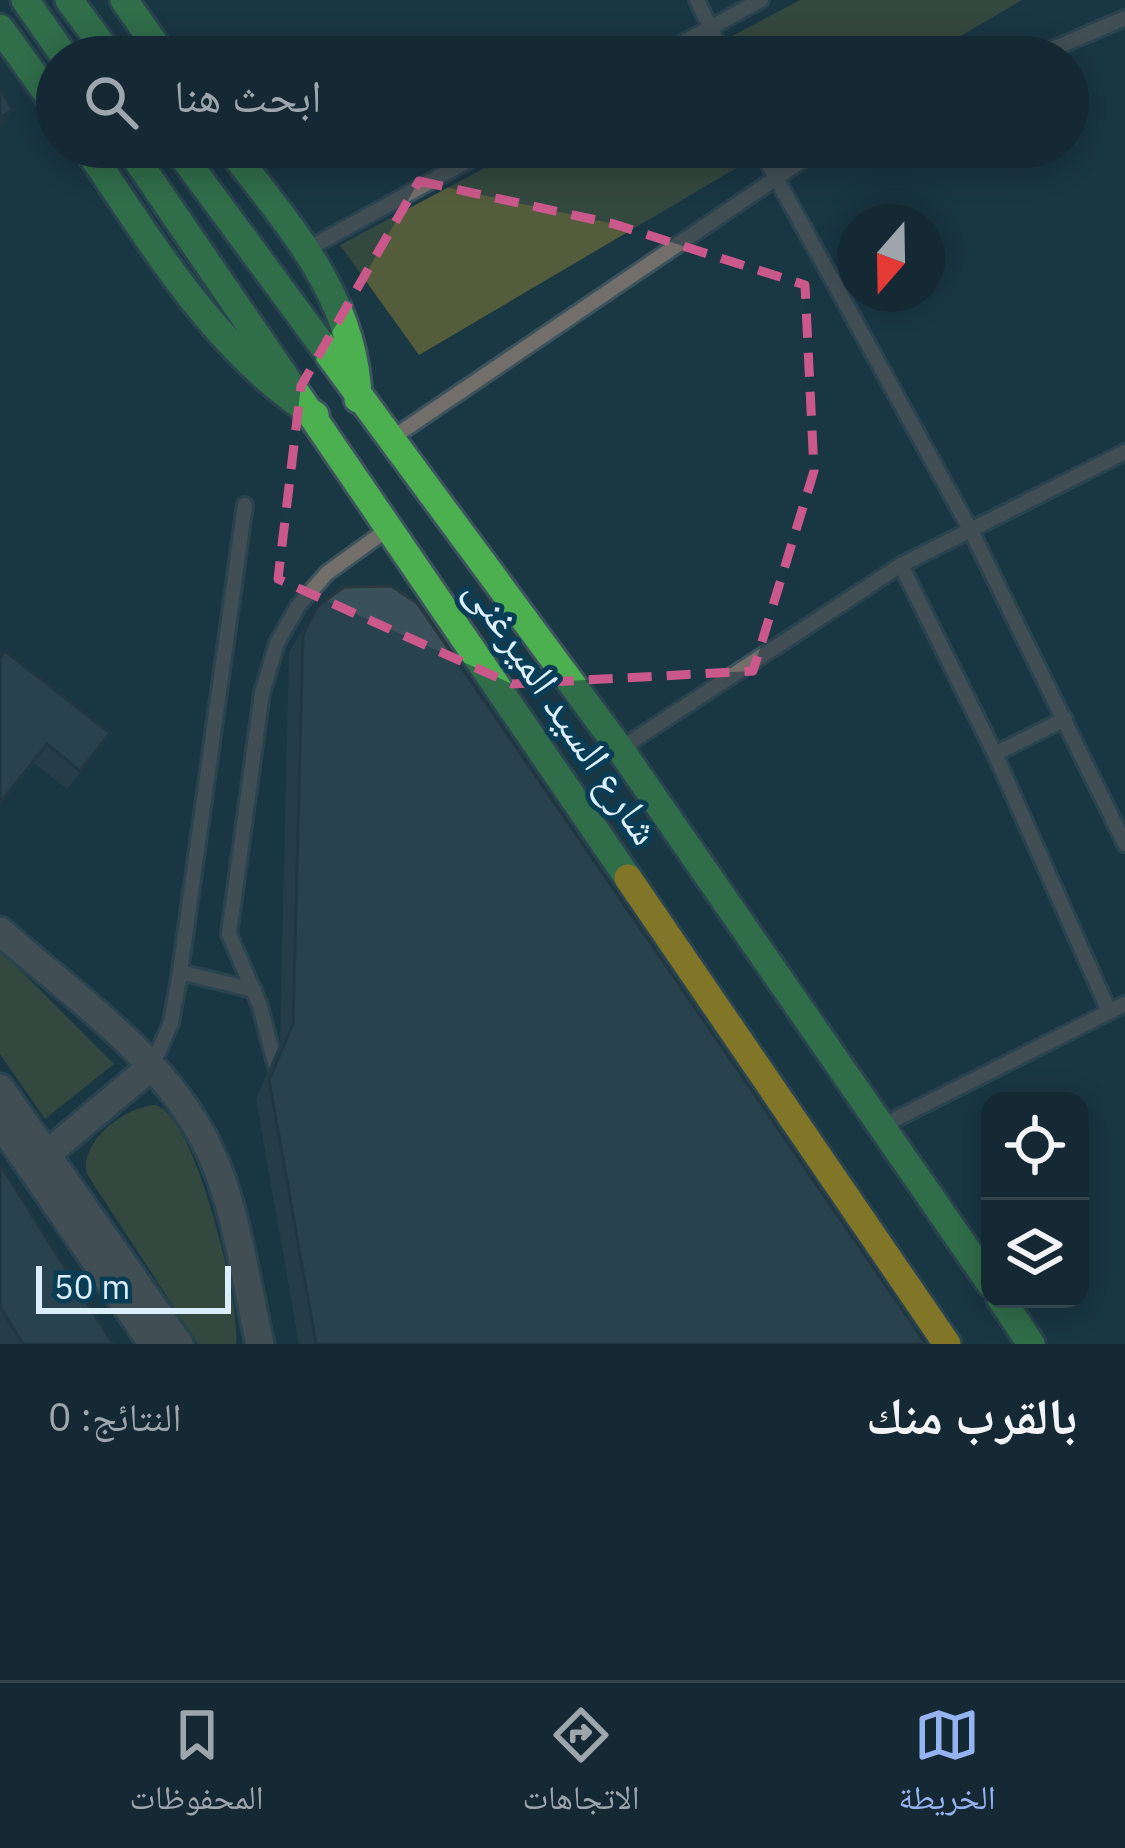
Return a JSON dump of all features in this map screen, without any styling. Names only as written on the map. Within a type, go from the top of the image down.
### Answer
[{"type":"main road","points":[[25,0],[50,36]]},
{"type":"main road","points":[[69,0],[96,36]]},
{"type":"main road","points":[[124,0],[149,36]]},
{"type":"main road","points":[[0,28],[36,78]]},
{"type":"main road","name":"شارع السيد الميرغنى","points":[[101,168],[242,360],[279,393],[315,415],[947,1344]]},
{"type":"main road","points":[[143,168],[315,415]]},
{"type":"main road","name":"شارع السيد الميرغنى","points":[[191,168],[620,749],[981,1270]]},
{"type":"main road","points":[[244,168],[350,328],[360,373],[358,399]]},
{"type":"main road","points":[[349,466],[389,440]]},
{"type":"main road","points":[[1007,1308],[1031,1344]]},
{"type":"street","points":[[0,932],[152,1066],[198,1126],[221,1177],[260,1344]]},
{"type":"street","points":[[47,1154],[152,1066]]},
{"type":"street","points":[[0,1088],[179,1344]]},
{"type":"street","points":[[0,1123],[153,1344]]},
{"type":"lane","points":[[697,0],[716,36]]},
{"type":"lane","points":[[696,36],[761,0]]},
{"type":"lane","points":[[1084,36],[1125,19]]},
{"type":"lane","points":[[303,251],[455,168]]},
{"type":"lane","points":[[767,168],[970,530],[1125,844]]},
{"type":"lane","points":[[389,440],[786,168]]},
{"type":"lane","points":[[620,749],[902,565],[1125,452]]},
{"type":"lane","points":[[152,1066],[171,1024],[180,972],[245,505]]},
{"type":"lane","points":[[278,1078],[254,990],[229,934],[268,668],[308,592],[390,528]]},
{"type":"lane","points":[[902,565],[995,754],[1108,1009]]},
{"type":"lane","points":[[995,754],[1065,719]]},
{"type":"lane","points":[[180,972],[254,990]]},
{"type":"lane","points":[[884,1126],[1125,1004]]},
{"type":"highlighted area","points":[[419,181],[614,224],[805,285],[814,471],[753,671],[512,684],[278,579],[301,386]]},
{"type":"green space","points":[[800,0],[1022,0],[961,36],[732,36]]},
{"type":"green space","points":[[485,168],[736,168],[419,355],[340,245]]},
{"type":"green space","points":[[0,950],[114,1064],[45,1119],[0,1054]]},
{"type":"green space","points":[[156,1105],[171,1117],[186,1142],[213,1214],[231,1292],[236,1344],[198,1344],[87,1174],[90,1149],[107,1128],[131,1112]]},
{"type":"building","points":[[0,89],[13,110],[0,117]]},
{"type":"building","points":[[391,586],[417,603],[926,1344],[316,1344],[269,1080],[293,1024],[303,634],[318,606],[344,587]]},
{"type":"building","points":[[5,651],[110,733],[80,771],[47,744],[0,803],[0,658]]},
{"type":"building","points":[[0,1164],[113,1344],[23,1344],[0,1307]]},
{"type":"traffic: fast","points":[[25,0],[50,36]]},
{"type":"traffic: fast","points":[[69,0],[96,36]]},
{"type":"traffic: fast","points":[[124,0],[149,36]]},
{"type":"traffic: fast","points":[[0,28],[36,78]]},
{"type":"traffic: fast","points":[[100,168],[216,327],[279,389],[315,415]]},
{"type":"traffic: fast","points":[[142,168],[628,878]]},
{"type":"traffic: fast","points":[[191,168],[620,749],[981,1270]]},
{"type":"traffic: fast","points":[[245,168],[295,234],[331,295],[345,327],[358,399]]},
{"type":"traffic: fast","points":[[1007,1308],[1031,1344]]},
{"type":"traffic: slow","points":[[628,878],[947,1344]]}]
